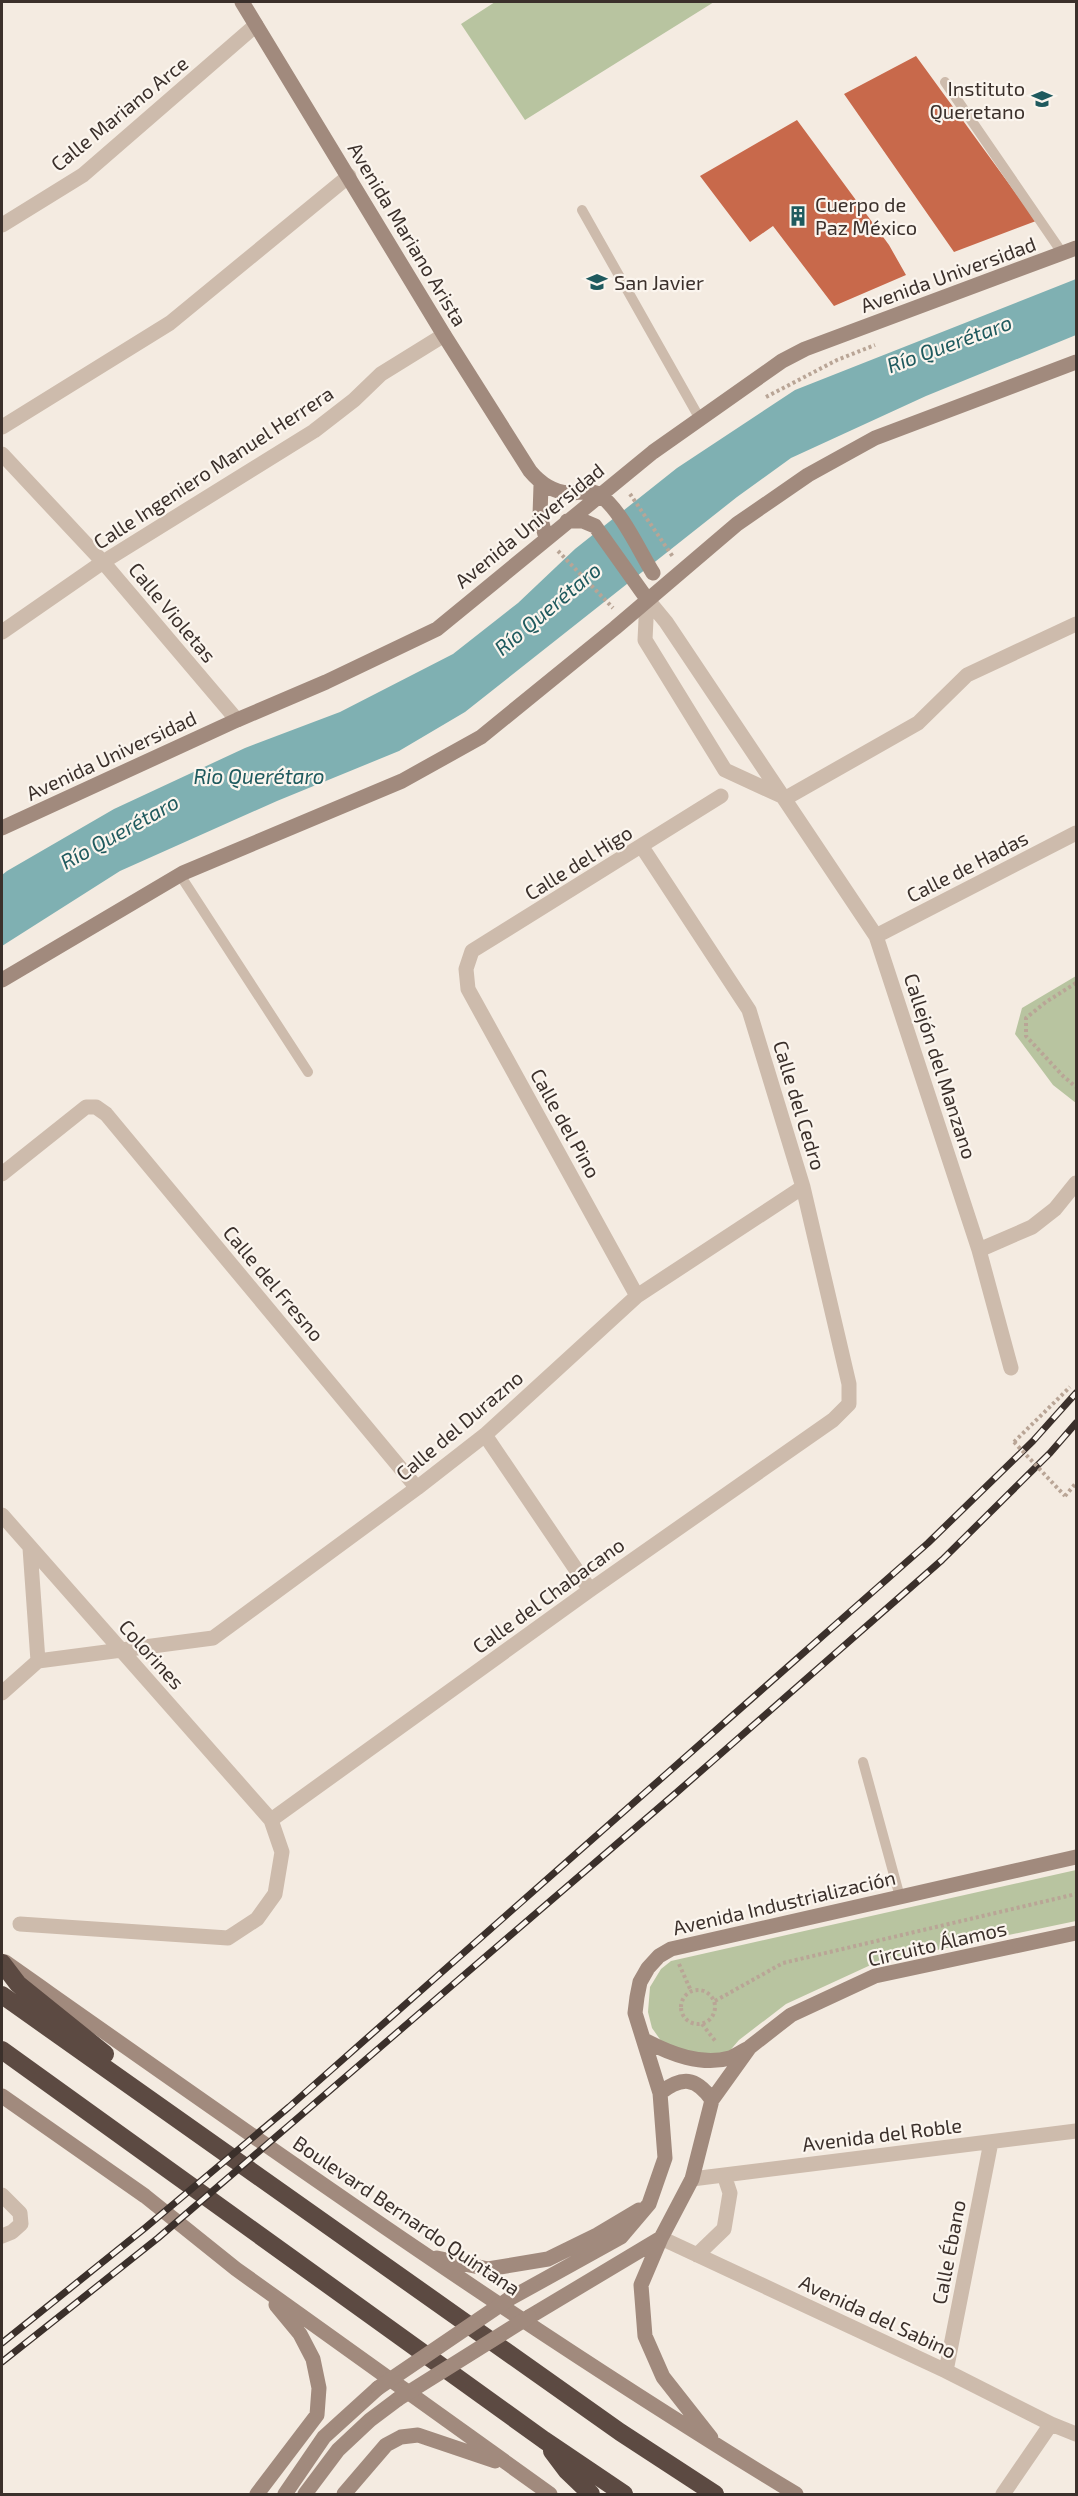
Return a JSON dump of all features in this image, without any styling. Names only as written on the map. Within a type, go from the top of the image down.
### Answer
[{"type":"highway","points":[[2,1961],[18,1984],[106,2055],[134,2087]]},
{"type":"highway","points":[[2,1995],[620,2432],[715,2494]]},
{"type":"highway","points":[[2,2050],[544,2440],[624,2494]]},
{"type":"highway","points":[[544,2440],[567,2471],[591,2494]]},
{"type":"main road","name":"Avenida Mariano Arista","points":[[242,2],[444,335],[541,485]]},
{"type":"main road","name":"Avenida Universidad","points":[[2,828],[237,720],[326,682],[437,629],[567,520],[653,452],[782,361],[805,349],[1070,251]]},
{"type":"main road","points":[[2,980],[180,874],[402,781],[481,737],[615,628],[640,589],[664,568],[737,524],[808,475],[875,438],[1077,362]]},
{"type":"main road","points":[[546,538],[540,516],[541,485],[568,493],[584,490],[599,495],[664,568]]},
{"type":"main road","points":[[567,520],[583,521],[598,529],[640,589]]},
{"type":"main road","points":[[640,589],[664,568]]},
{"type":"main road","name":"Avenida Industrialización","points":[[285,2494],[324,2437],[378,2388],[509,2299],[621,2237],[649,2204],[665,2158],[660,2093],[646,2041],[635,2013],[640,1982],[659,1956],[671,1949],[1077,1857]]},
{"type":"main road","name":"Circuito Álamos","points":[[718,2447],[663,2377],[645,2336],[641,2285],[661,2238],[692,2179],[712,2100],[750,2047],[791,2015],[875,1976],[1076,1933]]},
{"type":"main road","name":"Boulevard Bernardo Quintana","points":[[2,1961],[420,2253],[718,2447],[796,2494]]},
{"type":"main road","points":[[646,2041],[670,2054],[709,2060],[731,2058],[750,2047]]},
{"type":"main road","points":[[660,2093],[674,2082],[688,2081],[701,2085],[712,2100]]},
{"type":"main road","points":[[2,2096],[145,2196],[236,2268],[550,2494]]},
{"type":"main road","points":[[420,2253],[453,2263],[488,2269],[548,2259],[597,2235],[649,2204]]},
{"type":"main road","points":[[305,2494],[338,2450],[370,2420],[398,2399],[661,2238]]},
{"type":"main road","points":[[236,2268],[283,2312],[300,2334],[313,2359],[319,2388],[316,2415],[257,2494]]},
{"type":"main road","points":[[344,2494],[386,2445],[401,2437],[418,2435],[511,2467]]},
{"type":"street","name":"Calle Mariano Arce","points":[[2,225],[83,175],[256,25]]},
{"type":"street","points":[[2,427],[170,323],[349,176]]},
{"type":"street","name":"Calle Ingeniero Manuel Herrera","points":[[2,632],[103,562],[314,431],[354,400],[381,374],[444,335]]},
{"type":"street","name":"Calle Violetas","points":[[2,454],[103,562],[237,720]]},
{"type":"street","points":[[640,589],[645,640],[725,770],[786,798],[918,723],[967,675],[1077,624]]},
{"type":"street","name":"Callejón del Manzano","points":[[640,589],[666,622],[786,798],[876,936],[979,1250],[1011,1368]]},
{"type":"street","name":"Calle del Higo","points":[[466,969],[472,951],[721,796]]},
{"type":"street","name":"Calle de Hadas","points":[[876,936],[1077,833]]},
{"type":"street","name":"Calle del Cedro","points":[[642,847],[749,1010],[803,1187],[849,1384],[849,1404]]},
{"type":"street","name":"Calle del Pino","points":[[466,969],[468,989],[636,1296]]},
{"type":"street","name":"Calle del Fresno","points":[[2,1174],[86,1107],[96,1107],[106,1114],[417,1488]]},
{"type":"street","points":[[979,1250],[1032,1227],[1055,1209],[1077,1183]]},
{"type":"street","name":"Calle del Durazno","points":[[39,1661],[121,1652],[213,1638],[417,1488],[485,1435],[636,1296],[803,1187]]},
{"type":"street","name":"Calle del Chabacano","points":[[271,1820],[590,1590],[833,1420],[849,1404]]},
{"type":"street","points":[[485,1435],[590,1590]]},
{"type":"street","name":"Colorines","points":[[2,1515],[271,1820]]},
{"type":"street","points":[[2,1693],[39,1661],[30,1548]]},
{"type":"street","points":[[20,1924],[228,1938],[257,1919],[275,1894],[282,1852],[271,1820]]},
{"type":"street","name":"Avenida del Roble","points":[[692,2179],[1077,2131]]},
{"type":"street","name":"Calle Ébano","points":[[946,2370],[991,2142]]},
{"type":"street","points":[[697,2255],[724,2229],[730,2193],[724,2175]]},
{"type":"street","points":[[2,2195],[20,2213],[21,2224],[12,2232],[2,2236]]},
{"type":"street","name":"Avenida del Sabino","points":[[661,2238],[946,2370],[1051,2424],[1077,2434]]},
{"type":"street","points":[[1004,2494],[1051,2424]]},
{"type":"lane","points":[[945,82],[1070,251]]},
{"type":"lane","points":[[582,210],[700,419]]},
{"type":"lane","points":[[180,874],[308,1072]]},
{"type":"lane","points":[[862,1762],[900,1897]]},
{"type":"path","points":[[761,400],[837,360],[879,343]]},
{"type":"path","points":[[628,491],[636,486]]},
{"type":"path","points":[[634,500],[668,550]]},
{"type":"path","points":[[562,555],[610,605]]},
{"type":"path","points":[[608,617],[640,589]]},
{"type":"path","points":[[1077,983],[1046,1002],[1026,1018],[1026,1036],[1063,1077],[1077,1087]]},
{"type":"path","points":[[1070,1387],[1014,1442],[1065,1496],[1077,1484]]},
{"type":"path","points":[[715,2001],[783,1963],[1077,1894]]},
{"type":"path","points":[[671,1949],[691,1991]]},
{"type":"path","points":[[673,1971],[680,1966]]},
{"type":"path","points":[[700,1989],[709,1993],[715,2001],[715,2010],[710,2019],[702,2024],[693,2024],[681,2013],[684,1996],[691,1991],[700,1989]]},
{"type":"green space","points":[[495,2],[714,2],[525,120],[461,24]]},
{"type":"green space","points":[[1076,976],[1076,1103],[1053,1085],[1015,1034],[1022,1008]]},
{"type":"green space","points":[[1076,1870],[1076,1921],[875,1963],[786,2004],[739,2040],[727,2054],[707,2058],[664,2045],[652,2028],[648,2012],[650,1987],[661,1969],[671,1961]]},
{"type":"water","name":"Rio Querétaro","points":[[1076,279],[1076,335],[926,396],[791,458],[737,497],[465,712],[399,751],[277,801],[120,871],[2,946],[2,875],[7,871],[114,809],[245,748],[340,712],[453,654],[518,603],[575,549],[677,468],[795,390]]},
{"type":"building","points":[[916,56],[1036,221],[954,252],[844,94]]},
{"type":"building","name":"Cuerpo de Paz México","points":[[797,120],[889,245],[906,275],[834,306],[773,226],[750,242],[700,176]]},
{"type":"railway","points":[[2,2343],[145,2228],[289,2107],[928,1543],[1033,1441],[1076,1393]]},
{"type":"railway","points":[[2,2362],[158,2238],[676,1793],[942,1560],[1050,1453],[1076,1423]]},
{"type":"place","name":"Instituto Queretano","points":[[1042,99]]},
{"type":"place","name":"Cuerpo de Paz México","points":[[798,216]]},
{"type":"place","name":"San Javier","points":[[597,282]]},
{"type":"water label","name":"Río Querétaro","points":[[949,343]]},
{"type":"water label","name":"Río Querétaro","points":[[547,608]]},
{"type":"water label","name":"Río Querétaro","points":[[119,831]]}]
